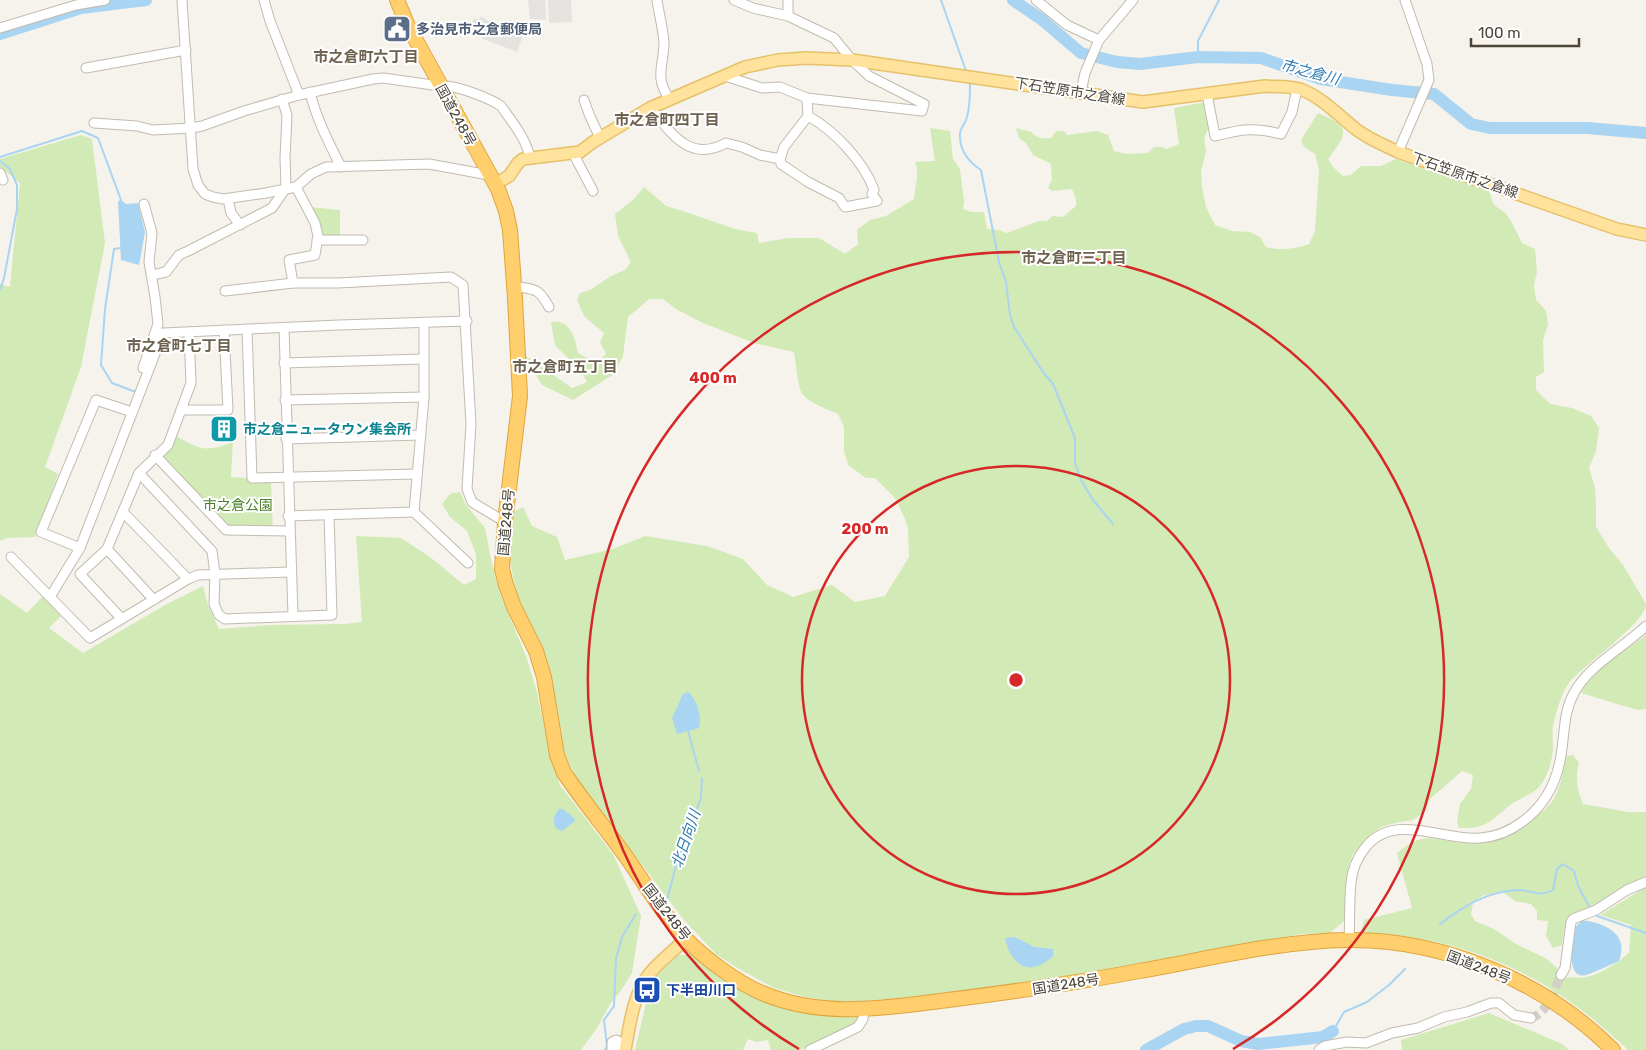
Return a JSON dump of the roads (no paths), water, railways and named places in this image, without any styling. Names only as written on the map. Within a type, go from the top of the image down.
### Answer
[{"type":"highway","name":"国道248号","points":[[397,0],[408,26],[492,179],[506,211],[510,230],[520,396],[504,522],[502,569],[514,607],[536,651],[544,677],[558,755],[564,773],[686,939],[727,973],[762,993],[807,1006],[838,1010],[864,1010],[1046,987],[1286,944],[1349,940],[1388,942],[1418,946],[1456,956],[1492,970],[1536,991],[1567,1011],[1598,1035],[1613,1050]]},
{"type":"main road","name":"下石笠原市之倉線","points":[[530,158],[580,152],[600,138],[669,98],[745,67],[778,60],[806,58],[852,60],[1143,102],[1265,86],[1285,86],[1317,97],[1359,131],[1376,142],[1398,152],[1618,229],[1646,235]]},
{"type":"main road","points":[[492,179],[509,176],[518,163],[523,159],[530,158]]},
{"type":"main road","points":[[625,1050],[640,990],[649,974],[686,939]]},
{"type":"street","points":[[0,28],[76,5],[105,0]]},
{"type":"street","points":[[264,0],[270,21],[299,95]]},
{"type":"street","points":[[657,0],[664,43],[659,79],[663,90],[669,98]]},
{"type":"street","points":[[725,76],[762,88],[780,87],[807,98],[922,112],[924,104],[869,76],[852,60],[834,38],[788,16],[753,8],[734,0]]},
{"type":"street","points":[[788,0],[788,16]]},
{"type":"street","points":[[1036,0],[1067,25],[1098,40]]},
{"type":"street","points":[[1081,92],[1098,40],[1132,0]]},
{"type":"street","points":[[1398,152],[1429,80],[1427,64],[1405,0]]},
{"type":"street","points":[[183,2],[193,169],[198,184],[205,194],[228,199],[296,187],[311,174],[326,167],[429,164],[492,179]]},
{"type":"street","points":[[86,68],[186,50]]},
{"type":"street","points":[[94,123],[137,126],[153,130],[191,128],[310,92],[383,78],[440,86],[447,85],[479,95],[501,106],[523,138],[530,158]]},
{"type":"street","points":[[1207,94],[1215,136],[1249,129],[1282,134],[1292,112],[1297,89]]},
{"type":"street","points":[[310,92],[323,130],[341,167]]},
{"type":"street","points":[[807,98],[808,116],[784,147],[780,160],[781,164],[808,182],[839,198],[845,206],[877,201],[872,194],[874,190],[869,176],[844,145],[820,122],[808,116]]},
{"type":"street","points":[[152,275],[166,272],[179,255],[272,208],[286,188],[287,115],[282,100]]},
{"type":"street","points":[[584,100],[600,138]]},
{"type":"street","points":[[650,108],[673,135],[698,151],[714,150],[726,143],[780,160]]},
{"type":"street","points":[[573,153],[593,191]]},
{"type":"street","points":[[293,283],[289,260],[315,255],[318,236],[315,222],[296,187]]},
{"type":"street","points":[[228,199],[231,213],[240,225]]},
{"type":"street","points":[[142,387],[139,380],[158,324],[149,262],[152,233],[144,204]]},
{"type":"street","points":[[317,240],[363,240]]},
{"type":"street","points":[[225,291],[293,283],[338,283],[451,277],[464,285],[471,424],[466,477],[467,489],[472,502],[504,522]]},
{"type":"street","points":[[514,286],[538,290],[549,307]]},
{"type":"street","points":[[50,597],[80,548],[163,333],[467,321]]},
{"type":"street","points":[[414,512],[424,397],[424,322]]},
{"type":"street","points":[[284,328],[288,516],[293,616]]},
{"type":"street","points":[[247,329],[252,478],[417,474]]},
{"type":"street","points":[[182,410],[228,410],[224,330]]},
{"type":"street","points":[[122,618],[80,574],[107,550],[139,473],[155,455],[168,445],[191,383],[189,332]]},
{"type":"street","points":[[284,363],[424,359]]},
{"type":"street","points":[[285,400],[424,397]]},
{"type":"street","points":[[80,548],[42,532],[96,400],[132,412]]},
{"type":"street","points":[[286,439],[421,435]]},
{"type":"street","points":[[155,455],[226,530],[289,531]]},
{"type":"street","points":[[139,473],[212,551],[215,574],[214,604],[219,615],[225,619],[332,614],[329,515]]},
{"type":"street","points":[[123,512],[188,579]]},
{"type":"street","points":[[288,516],[414,512],[468,563]]},
{"type":"street","points":[[107,550],[154,600]]},
{"type":"street","points":[[11,557],[90,638],[188,579],[198,575],[290,572]]},
{"type":"street","points":[[1349,940],[1351,882],[1355,865],[1369,844],[1390,830],[1402,828],[1467,838],[1481,838],[1509,830],[1529,817],[1546,799],[1553,786],[1561,756],[1567,706],[1580,683],[1646,626]]},
{"type":"street","points":[[1561,975],[1573,919],[1593,911],[1627,890],[1646,882]]},
{"type":"street","points":[[1319,1050],[1326,1046],[1347,1042],[1366,1043],[1392,1032],[1418,1028],[1444,1017],[1467,1012],[1491,1003],[1499,1003],[1514,1015],[1531,1018]]},
{"type":"street","points":[[810,1050],[858,1027],[863,1019],[864,1010]]},
{"type":"street","points":[[612,1050],[612,1042],[616,1040],[620,1042],[618,1050]]},
{"type":"water","points":[[121,200],[126,204],[138,203],[145,232],[139,265],[121,260],[118,201]]},
{"type":"water","points":[[689,692],[698,709],[700,718],[699,728],[677,734],[672,718],[683,694]]},
{"type":"water","points":[[559,809],[563,809],[575,821],[562,831],[554,825],[555,815]]},
{"type":"water","points":[[1582,920],[1599,924],[1613,931],[1621,943],[1619,961],[1586,975],[1580,975],[1575,972],[1571,950],[1573,930]]},
{"type":"water","points":[[1015,937],[1034,947],[1053,949],[1053,956],[1045,963],[1037,966],[1023,966],[1012,956],[1005,938]]},
{"type":"waterway","name":"市之倉川","points":[[0,34],[81,8],[146,0]]},
{"type":"waterway","points":[[941,0],[966,71]]},
{"type":"waterway","name":"市之倉川","points":[[1013,0],[1041,19],[1081,53],[1117,62],[1140,64],[1198,57],[1261,58],[1321,79],[1392,90],[1434,94],[1471,124],[1490,128],[1587,128],[1646,133]]},
{"type":"waterway","points":[[1198,57],[1198,41],[1219,0]]},
{"type":"waterway","points":[[970,84],[968,111],[960,134],[961,146],[966,155],[981,170],[999,262],[1006,282],[1010,315],[1014,327],[1053,384],[1075,438],[1075,463],[1081,480],[1093,500],[1113,524]]},
{"type":"waterway","points":[[0,157],[82,131],[98,138],[121,200]]},
{"type":"waterway","points":[[0,161],[10,169],[17,185],[17,209],[0,290]]},
{"type":"waterway","points":[[121,248],[114,249],[105,309],[101,365],[112,383],[136,392]]},
{"type":"waterway","name":"北日向川","points":[[688,731],[699,771]]},
{"type":"waterway","name":"北日向川","points":[[667,900],[678,858],[701,798],[702,778]]},
{"type":"waterway","points":[[1440,924],[1458,911],[1486,896],[1507,891],[1524,890],[1540,894],[1553,890],[1557,869],[1563,864],[1574,871],[1578,886],[1590,908]]},
{"type":"waterway","points":[[1595,913],[1597,916],[1646,933]]},
{"type":"waterway","name":"北日向川","points":[[605,1050],[607,1046],[604,1020],[614,1006],[616,959],[622,937],[636,914]]},
{"type":"waterway","points":[[1333,1031],[1344,1012],[1367,1002],[1389,985],[1405,969]]},
{"type":"waterway","points":[[1146,1050],[1184,1029],[1196,1026],[1208,1026],[1241,1041],[1258,1044],[1323,1037],[1333,1031]]},
{"type":"tunnel","points":[[1531,1018],[1546,1006],[1561,975]]},
{"type":"place","name":"多治見市之倉郵便局","points":[[397,29]]},
{"type":"place","name":"市之倉ニュータウン集会所","points":[[224,429]]},
{"type":"place","name":"下半田川口","points":[[647,990]]},
{"type":"district","name":"市之倉町六丁目","points":[[366,57]]},
{"type":"district","name":"市之倉町四丁目","points":[[667,120]]},
{"type":"district","name":"市之倉町三丁目","points":[[1074,258]]},
{"type":"district","name":"市之倉町七丁目","points":[[179,346]]},
{"type":"district","name":"市之倉町五丁目","points":[[565,367]]},
{"type":"park label","name":"市之倉公園","points":[[238,505]]}]
